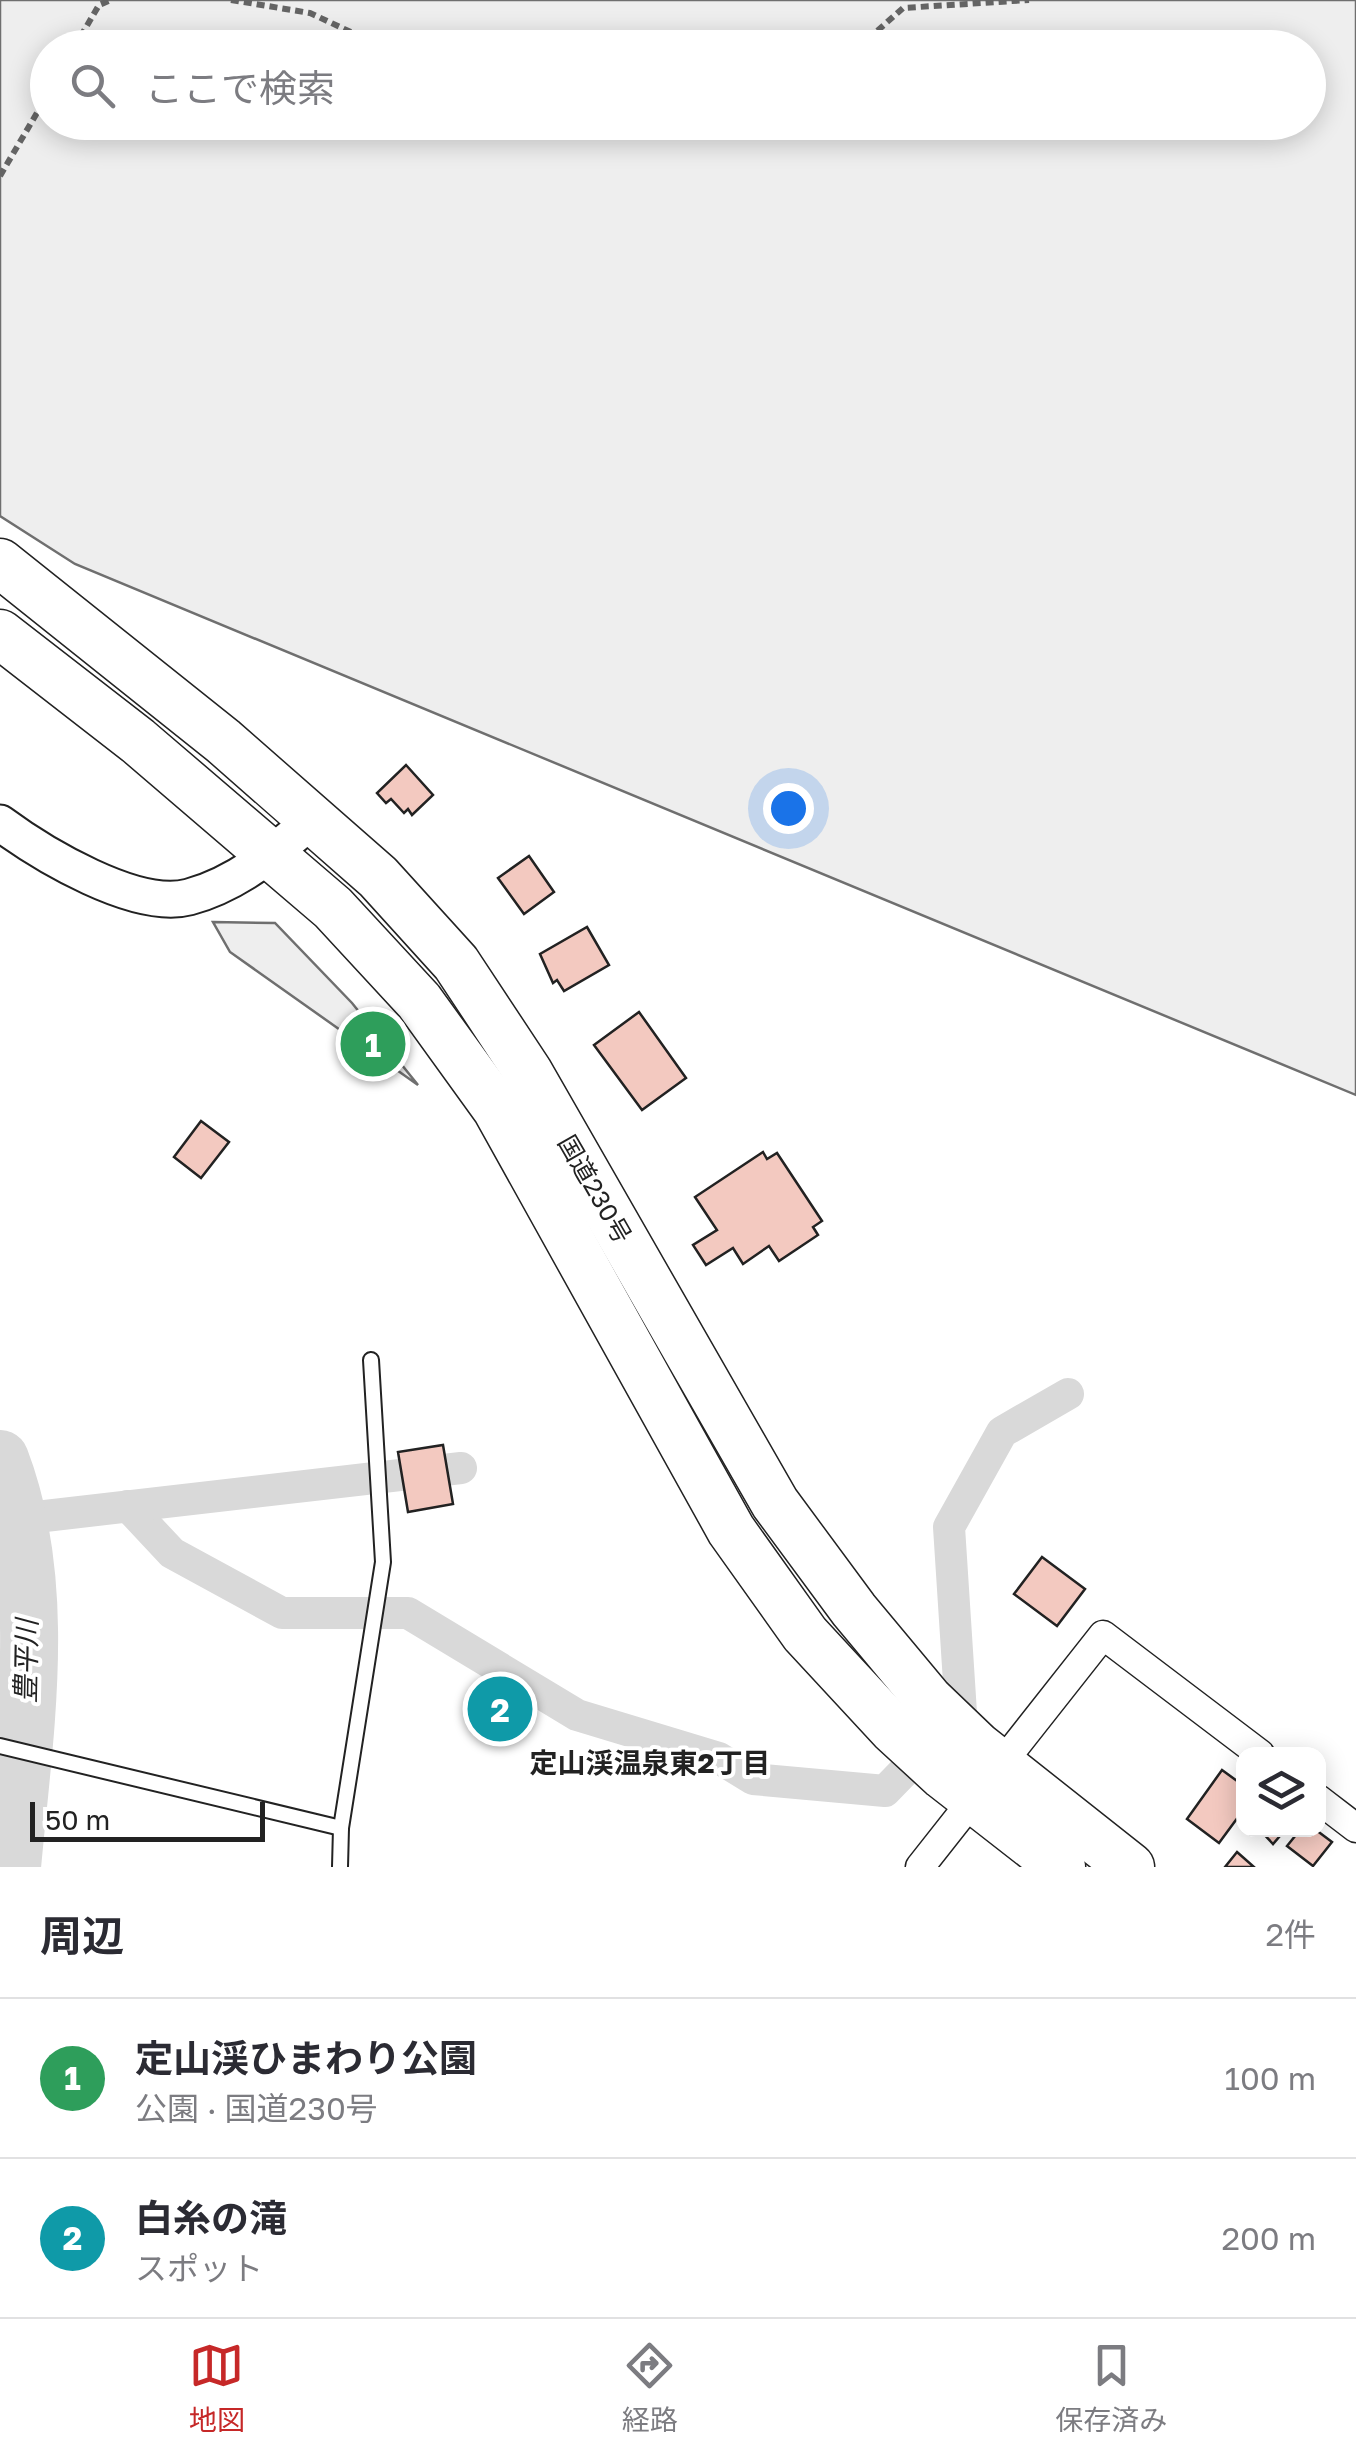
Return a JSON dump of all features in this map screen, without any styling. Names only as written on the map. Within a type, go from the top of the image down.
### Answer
[{"type":"highway","name":"国道230号","points":[[0,562],[223,741],[378,878],[456,963],[528,1072],[775,1503],[911,1714]]},
{"type":"highway","name":"国道230号","points":[[0,634],[152,752],[334,908],[419,1001],[497,1109],[731,1530],[806,1634],[911,1714],[974,1771],[1062,1867]]},
{"type":"highway","name":"国道230号","points":[[974,1771],[1130,1867]]},
{"type":"street","points":[[0,823],[90,876],[142,896],[186,898],[271,856],[312,820]]},
{"type":"street","points":[[920,1867],[974,1771],[1103,1635],[1251,1747]]},
{"type":"street","points":[[1326,1805],[1356,1828]]},
{"type":"lane","points":[[340,1867],[340,1828],[383,1562],[371,1360]]},
{"type":"lane","points":[[0,1746],[340,1828]]},
{"type":"path","points":[[84,30],[99,5],[110,0]]},
{"type":"path","points":[[232,0],[310,13],[346,30]]},
{"type":"path","points":[[878,30],[903,8],[1029,0]]},
{"type":"path","points":[[0,176],[30,125]]},
{"type":"shaded area","points":[[0,0],[1356,0],[1356,1095],[75,564],[0,516]]},
{"type":"shaded area","points":[[213,922],[275,923],[352,1003],[418,1085],[230,952]]},
{"type":"building","points":[[406,765],[433,795],[412,815],[408,809],[404,813],[391,799],[386,803],[377,793]]},
{"type":"building","points":[[529,856],[554,892],[524,914],[498,878]]},
{"type":"building","points":[[587,927],[609,965],[564,991],[557,980],[553,983],[540,954]]},
{"type":"building","points":[[639,1012],[686,1078],[642,1110],[594,1045]]},
{"type":"building","points":[[201,1121],[229,1142],[201,1178],[174,1157]]},
{"type":"building","points":[[763,1152],[767,1159],[777,1153],[822,1221],[813,1227],[818,1235],[779,1261],[769,1246],[743,1264],[733,1248],[706,1265],[693,1245],[717,1230],[695,1197]]},
{"type":"building","points":[[443,1445],[453,1504],[408,1512],[398,1452]]},
{"type":"building","points":[[1042,1557],[1085,1589],[1057,1626],[1014,1594]]},
{"type":"building","points":[[1222,1770],[1236,1780],[1236,1820],[1219,1843],[1187,1819]]},
{"type":"building","points":[[1294,1837],[1325,1837],[1332,1842],[1313,1866],[1287,1846]]},
{"type":"building","points":[[1237,1852],[1254,1867],[1225,1867]]},
{"type":"waterway","points":[[128,1506],[172,1553],[282,1613],[408,1613],[577,1715],[719,1758],[753,1779],[885,1791],[961,1713],[949,1527],[1002,1432],[1068,1394]]},
{"type":"waterway","name":"豊平川","points":[[0,1459],[15,1508],[28,1609],[26,1713],[12,1867]]},
{"type":"waterway","points":[[19,1519],[461,1468]]},
{"type":"place","name":"定山渓ひまわり公園","points":[[373,1044]]},
{"type":"place","name":"白糸の滝","points":[[500,1709]]},
{"type":"district","name":"定山渓温泉東2丁目","points":[[650,1763]]}]
